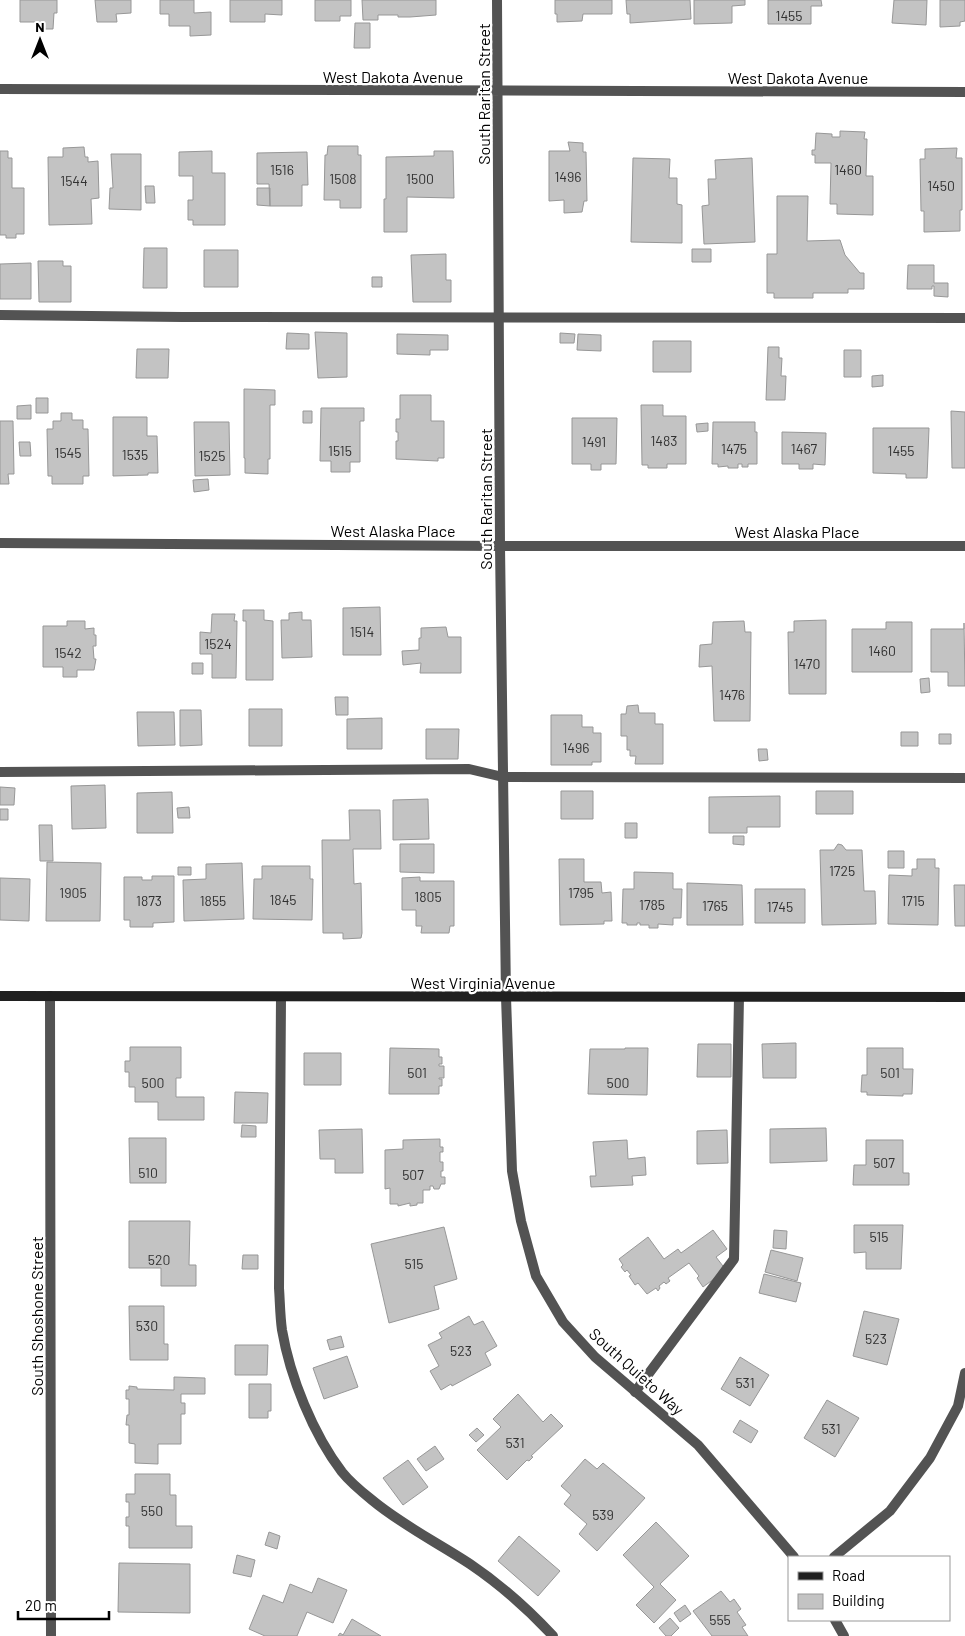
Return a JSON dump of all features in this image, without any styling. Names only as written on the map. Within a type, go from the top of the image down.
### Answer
[{"type":"street","name":"South Raritan Street","points":[[498,0],[500,546],[506,998]]},
{"type":"street","name":"West Dakota Avenue","points":[[0,89],[965,92]]},
{"type":"street","points":[[0,315],[965,318]]},
{"type":"street","name":"West Alaska Place","points":[[0,543],[965,546]]},
{"type":"street","points":[[0,772],[469,769],[503,776],[965,778]]},
{"type":"street","name":"West Virginia Avenue","points":[[0,996],[965,997]]},
{"type":"street","name":"South Shoshone Street","points":[[50,996],[51,1636]]},
{"type":"street","points":[[281,997],[278,1288],[282,1330],[289,1357],[298,1388],[318,1435],[343,1473],[372,1500],[414,1530],[471,1565],[511,1595],[553,1636]]},
{"type":"street","name":"South Quieto Way","points":[[506,998],[512,1171],[521,1222],[536,1276],[563,1322],[595,1357],[698,1446],[793,1556]]},
{"type":"street","points":[[635,1392],[734,1259],[739,998]]},
{"type":"street","points":[[835,1556],[890,1511],[930,1458],[958,1406],[965,1373]]},
{"type":"street","points":[[836,1621],[844,1636]]},
{"type":"building","points":[[20,0],[57,0],[57,13],[54,13],[53,29],[39,29],[39,22],[20,22]]},
{"type":"building","points":[[95,0],[131,0],[131,13],[116,14],[117,22],[97,22]]},
{"type":"building","points":[[160,0],[194,0],[194,13],[211,12],[211,35],[190,36],[190,26],[169,26],[169,14],[160,14]]},
{"type":"building","points":[[230,0],[282,0],[282,15],[265,14],[265,22],[230,22]]},
{"type":"building","points":[[315,0],[351,0],[351,16],[340,16],[340,21],[315,21]]},
{"type":"building","points":[[362,0],[436,0],[436,15],[398,17],[398,15],[378,15],[378,20],[363,20]]},
{"type":"building","points":[[555,0],[612,0],[612,14],[583,14],[582,21],[557,22]]},
{"type":"building","points":[[626,0],[690,0],[691,19],[630,23],[630,14],[627,14]]},
{"type":"building","points":[[694,0],[745,0],[745,5],[732,6],[732,23],[694,24]]},
{"type":"building","points":[[768,0],[821,0],[822,6],[811,6],[811,24],[768,24]]},
{"type":"building","points":[[894,0],[927,0],[926,25],[892,23]]},
{"type":"building","points":[[940,0],[965,0],[965,21],[960,22],[960,26],[940,27]]},
{"type":"building","points":[[355,23],[370,23],[370,48],[354,48]]},
{"type":"building","points":[[840,131],[865,132],[864,139],[867,139],[866,176],[873,176],[873,215],[837,214],[837,204],[830,204],[831,163],[815,163],[815,155],[812,155],[812,150],[815,150],[816,133],[832,134],[832,137],[840,137]]},
{"type":"building","points":[[568,142],[583,143],[583,152],[586,152],[587,201],[584,201],[582,212],[564,213],[564,200],[549,201],[549,151],[570,151]]},
{"type":"building","points":[[328,146],[358,146],[358,155],[361,155],[361,208],[340,208],[340,200],[324,200],[325,155],[327,155]]},
{"type":"building","points":[[84,147],[85,157],[88,157],[88,162],[98,161],[99,198],[91,199],[92,224],[49,225],[48,157],[63,157],[63,148]]},
{"type":"building","points":[[957,148],[956,158],[962,158],[960,231],[924,232],[924,211],[921,211],[920,159],[925,159],[925,149]]},
{"type":"building","points":[[0,151],[8,151],[8,158],[12,158],[12,188],[24,188],[24,234],[16,234],[16,238],[6,238],[6,235],[0,235]]},
{"type":"building","points":[[212,151],[212,173],[225,173],[225,225],[193,225],[193,220],[188,220],[188,200],[193,200],[193,176],[179,176],[179,152]]},
{"type":"building","points":[[434,151],[453,151],[454,198],[407,197],[407,232],[384,232],[386,157],[434,156]]},
{"type":"building","points":[[307,152],[308,185],[302,185],[302,206],[270,206],[269,184],[257,184],[257,153]]},
{"type":"building","points":[[111,154],[141,154],[141,210],[109,209],[110,188],[113,188]]},
{"type":"building","points":[[633,158],[670,159],[669,178],[677,178],[677,204],[682,205],[682,243],[631,242]]},
{"type":"building","points":[[752,158],[755,242],[704,244],[702,206],[709,205],[708,179],[716,179],[715,160]]},
{"type":"building","points":[[145,186],[154,186],[155,203],[146,203]]},
{"type":"building","points":[[257,188],[270,188],[270,206],[257,205]]},
{"type":"building","points":[[777,196],[808,196],[807,241],[840,240],[845,255],[860,273],[864,273],[864,289],[848,289],[848,293],[813,293],[813,298],[774,298],[774,293],[767,293],[767,254],[777,254]]},
{"type":"building","points":[[144,248],[167,248],[167,288],[143,288]]},
{"type":"building","points":[[692,249],[711,249],[711,262],[692,262]]},
{"type":"building","points":[[204,250],[238,250],[238,287],[204,287]]},
{"type":"building","points":[[446,254],[446,280],[451,280],[451,302],[413,302],[411,255]]},
{"type":"building","points":[[38,261],[63,261],[63,266],[71,266],[71,302],[39,302]]},
{"type":"building","points":[[31,263],[31,299],[0,299],[0,264]]},
{"type":"building","points":[[908,265],[934,265],[934,283],[948,283],[948,297],[934,296],[934,286],[932,286],[932,289],[907,289]]},
{"type":"building","points":[[372,277],[382,277],[382,287],[372,287]]},
{"type":"building","points":[[315,332],[347,333],[347,377],[318,378]]},
{"type":"building","points":[[287,333],[309,334],[309,349],[286,349]]},
{"type":"building","points":[[560,333],[575,334],[574,343],[560,343]]},
{"type":"building","points":[[397,334],[448,335],[448,350],[430,350],[430,355],[397,354]]},
{"type":"building","points":[[578,334],[601,335],[601,351],[577,350]]},
{"type":"building","points":[[653,341],[691,341],[691,372],[653,372]]},
{"type":"building","points":[[768,347],[779,347],[779,358],[782,358],[781,376],[786,376],[785,400],[766,400]]},
{"type":"building","points":[[137,349],[169,349],[168,378],[136,378]]},
{"type":"building","points":[[844,350],[861,350],[861,377],[844,377]]},
{"type":"building","points":[[883,375],[883,386],[872,387],[872,376]]},
{"type":"building","points":[[244,389],[275,390],[275,405],[270,405],[270,459],[268,459],[268,474],[245,473]]},
{"type":"building","points":[[400,395],[431,395],[431,421],[444,421],[444,458],[438,458],[438,461],[396,459],[398,432],[396,432],[396,419],[400,419]]},
{"type":"building","points":[[36,398],[48,398],[48,413],[36,413]]},
{"type":"building","points":[[31,405],[31,419],[17,419],[17,406]]},
{"type":"building","points":[[641,405],[663,405],[663,416],[686,416],[686,464],[667,464],[667,468],[648,468],[648,465],[642,465]]},
{"type":"building","points":[[321,408],[364,408],[364,421],[360,421],[360,462],[350,462],[350,472],[331,472],[331,461],[320,461]]},
{"type":"building","points":[[303,411],[312,411],[312,423],[303,423]]},
{"type":"building","points":[[951,411],[965,412],[965,468],[952,468]]},
{"type":"building","points":[[61,413],[72,413],[72,420],[83,420],[83,429],[88,429],[89,476],[83,476],[83,484],[52,484],[52,476],[48,476],[47,429],[53,429],[53,421],[61,421]]},
{"type":"building","points":[[113,417],[147,417],[147,436],[157,436],[158,473],[113,476]]},
{"type":"building","points":[[572,418],[617,418],[616,464],[601,464],[601,470],[591,470],[591,464],[572,464]]},
{"type":"building","points":[[0,421],[13,421],[14,474],[8,474],[9,484],[0,484]]},
{"type":"building","points":[[194,422],[229,422],[230,475],[195,476]]},
{"type":"building","points":[[713,422],[755,422],[755,432],[757,432],[757,464],[748,464],[748,467],[742,467],[742,464],[738,464],[738,468],[728,468],[728,466],[718,467],[718,464],[712,464]]},
{"type":"building","points":[[708,423],[708,431],[697,432],[696,424]]},
{"type":"building","points":[[873,428],[929,428],[927,478],[906,478],[906,474],[873,473]]},
{"type":"building","points":[[782,432],[826,433],[825,465],[813,464],[813,469],[799,469],[799,464],[782,464]]},
{"type":"building","points":[[19,442],[30,442],[31,456],[20,456]]},
{"type":"building","points":[[208,479],[209,490],[194,492],[193,480]]},
{"type":"building","points":[[380,607],[381,655],[343,655],[343,608]]},
{"type":"building","points":[[243,610],[264,610],[264,620],[273,621],[273,680],[246,680],[246,621],[243,621]]},
{"type":"building","points":[[302,612],[302,620],[311,620],[312,657],[282,658],[281,620],[289,620],[289,613]]},
{"type":"building","points":[[212,614],[235,614],[234,621],[237,621],[236,678],[212,678],[212,654],[200,654],[200,632],[211,633]]},
{"type":"building","points":[[826,620],[826,694],[789,694],[788,632],[794,632],[794,621]]},
{"type":"building","points":[[67,621],[85,621],[85,629],[94,628],[94,635],[96,635],[96,646],[93,646],[94,659],[96,659],[94,670],[77,670],[77,677],[63,677],[63,667],[43,667],[43,626],[67,626]]},
{"type":"building","points":[[744,621],[745,632],[751,632],[750,721],[714,721],[712,666],[699,667],[700,645],[712,644],[713,622]]},
{"type":"building","points":[[886,622],[912,622],[912,672],[852,672],[852,629],[886,629]]},
{"type":"building","points":[[964,623],[965,686],[948,686],[948,672],[931,672],[931,629],[964,629]]},
{"type":"building","points":[[446,627],[448,637],[461,637],[461,673],[420,673],[421,663],[403,665],[402,651],[419,650],[421,628]]},
{"type":"building","points":[[192,663],[203,663],[203,674],[192,674]]},
{"type":"building","points":[[929,678],[930,692],[921,693],[920,679]]},
{"type":"building","points":[[335,697],[348,697],[348,715],[336,715]]},
{"type":"building","points":[[638,705],[639,713],[655,713],[655,724],[663,724],[663,764],[635,764],[636,756],[630,756],[630,750],[627,750],[627,736],[621,736],[621,714],[626,714],[627,706]]},
{"type":"building","points":[[249,709],[282,709],[282,746],[249,746]]},
{"type":"building","points":[[180,710],[201,710],[202,745],[180,746]]},
{"type":"building","points":[[137,712],[174,712],[175,745],[138,746]]},
{"type":"building","points":[[551,715],[582,715],[582,727],[593,727],[593,733],[601,733],[601,762],[592,762],[592,765],[551,765]]},
{"type":"building","points":[[382,718],[382,749],[347,749],[347,719]]},
{"type":"building","points":[[426,729],[459,729],[458,759],[426,759]]},
{"type":"building","points":[[901,732],[918,732],[918,746],[901,746]]},
{"type":"building","points":[[939,734],[951,734],[951,744],[939,744]]},
{"type":"building","points":[[758,749],[767,749],[768,760],[759,761]]},
{"type":"building","points":[[105,785],[106,828],[72,829],[71,786]]},
{"type":"building","points":[[0,787],[15,788],[14,805],[0,805]]},
{"type":"building","points":[[561,791],[593,791],[593,819],[561,819]]},
{"type":"building","points":[[816,791],[853,791],[853,814],[816,814]]},
{"type":"building","points":[[172,792],[173,833],[137,833],[137,793]]},
{"type":"building","points":[[780,796],[780,827],[747,827],[747,833],[709,833],[709,797]]},
{"type":"building","points":[[428,799],[429,839],[393,840],[393,800]]},
{"type":"building","points":[[189,807],[190,818],[178,818],[177,808]]},
{"type":"building","points":[[0,809],[8,809],[8,820],[0,820]]},
{"type":"building","points":[[349,810],[380,810],[381,849],[353,849],[354,884],[361,883],[362,933],[361,938],[343,939],[343,933],[323,933],[322,840],[350,840]]},
{"type":"building","points":[[625,823],[637,823],[637,838],[625,838]]},
{"type":"building","points":[[39,825],[52,825],[53,861],[40,861]]},
{"type":"building","points":[[733,836],[744,836],[744,845],[733,844]]},
{"type":"building","points":[[400,844],[434,844],[434,873],[400,872]]},
{"type":"building","points":[[838,844],[842,845],[846,850],[862,850],[864,891],[875,891],[876,924],[822,925],[820,850],[834,850]]},
{"type":"building","points":[[888,851],[904,851],[904,868],[888,868]]},
{"type":"building","points":[[559,859],[584,859],[584,882],[601,882],[602,893],[611,892],[612,921],[604,921],[604,924],[560,925]]},
{"type":"building","points":[[917,859],[935,859],[935,868],[939,868],[938,925],[888,924],[889,875],[912,876],[912,869],[917,869]]},
{"type":"building","points":[[47,862],[101,863],[100,921],[46,921]]},
{"type":"building","points":[[242,863],[244,919],[184,921],[183,880],[206,879],[206,864]]},
{"type":"building","points":[[262,866],[310,866],[310,879],[313,879],[312,920],[253,919],[254,879],[262,879]]},
{"type":"building","points":[[178,867],[191,867],[191,875],[178,875]]},
{"type":"building","points":[[634,872],[673,873],[673,889],[682,889],[681,918],[673,918],[673,925],[658,924],[658,928],[649,928],[649,925],[640,925],[640,923],[637,923],[637,925],[627,925],[627,923],[622,923],[623,889],[634,889]]},
{"type":"building","points":[[152,876],[174,876],[174,922],[153,923],[153,927],[130,927],[130,920],[124,920],[124,877],[142,877],[142,880],[152,880]]},
{"type":"building","points":[[420,877],[420,881],[454,881],[454,926],[450,926],[449,933],[421,933],[422,926],[416,926],[416,910],[402,910],[402,878]]},
{"type":"building","points":[[0,878],[30,879],[29,921],[0,920]]},
{"type":"building","points":[[687,883],[742,885],[743,925],[687,925]]},
{"type":"building","points":[[954,885],[965,885],[965,926],[955,926]]},
{"type":"building","points":[[755,889],[805,889],[805,923],[755,923]]},
{"type":"building","points":[[796,1043],[796,1078],[763,1078],[762,1044]]},
{"type":"building","points":[[698,1044],[731,1044],[731,1077],[697,1077]]},
{"type":"building","points":[[130,1047],[181,1047],[181,1078],[176,1078],[176,1097],[204,1097],[204,1120],[158,1120],[158,1102],[135,1102],[135,1087],[129,1087],[129,1072],[125,1072],[125,1061],[130,1061]]},
{"type":"building","points":[[390,1048],[439,1049],[439,1057],[442,1057],[442,1064],[439,1064],[439,1066],[444,1066],[444,1078],[439,1078],[442,1079],[442,1086],[439,1086],[439,1094],[389,1094]]},
{"type":"building","points":[[648,1048],[647,1095],[588,1094],[590,1049]]},
{"type":"building","points":[[867,1048],[903,1048],[903,1069],[913,1069],[912,1094],[903,1094],[903,1096],[867,1095],[867,1092],[861,1092],[862,1075],[867,1075]]},
{"type":"building","points":[[304,1053],[341,1053],[341,1085],[304,1085]]},
{"type":"building","points":[[235,1092],[268,1093],[267,1123],[234,1123]]},
{"type":"building","points":[[242,1125],[256,1126],[256,1137],[241,1137]]},
{"type":"building","points":[[826,1128],[827,1161],[770,1163],[770,1129]]},
{"type":"building","points":[[362,1129],[363,1173],[335,1173],[335,1159],[320,1159],[319,1130]]},
{"type":"building","points":[[727,1130],[728,1163],[697,1164],[697,1131]]},
{"type":"building","points":[[129,1138],[166,1138],[166,1183],[130,1183]]},
{"type":"building","points":[[440,1139],[440,1147],[443,1147],[443,1152],[440,1152],[440,1162],[443,1162],[441,1177],[445,1177],[445,1184],[441,1184],[439,1189],[434,1189],[433,1186],[430,1186],[430,1190],[423,1190],[423,1203],[410,1206],[410,1203],[398,1206],[398,1204],[390,1204],[390,1188],[385,1189],[385,1150],[403,1149],[403,1140]]},
{"type":"building","points":[[627,1140],[628,1159],[645,1157],[646,1175],[632,1176],[633,1185],[591,1187],[590,1176],[596,1176],[593,1142]]},
{"type":"building","points":[[866,1140],[903,1140],[903,1173],[909,1173],[909,1185],[853,1185],[854,1165],[866,1165]]},
{"type":"building","points":[[129,1221],[190,1221],[189,1265],[196,1265],[196,1286],[161,1286],[161,1268],[129,1268]]},
{"type":"building","points":[[854,1225],[903,1225],[901,1269],[866,1269],[866,1252],[854,1253]]},
{"type":"building","points":[[444,1227],[457,1279],[434,1286],[439,1309],[389,1323],[371,1244]]},
{"type":"building","points":[[713,1230],[727,1249],[716,1257],[726,1270],[703,1287],[697,1278],[699,1276],[689,1263],[668,1278],[670,1281],[666,1284],[664,1282],[659,1286],[658,1291],[656,1288],[647,1294],[638,1283],[635,1285],[629,1276],[631,1275],[621,1267],[623,1265],[619,1259],[648,1237],[664,1259],[678,1249],[681,1253]]},
{"type":"building","points":[[774,1230],[787,1231],[786,1249],[773,1248]]},
{"type":"building","points":[[771,1250],[803,1258],[797,1281],[765,1272]]},
{"type":"building","points":[[243,1255],[258,1255],[258,1269],[242,1269]]},
{"type":"building","points":[[764,1274],[801,1283],[796,1302],[759,1293]]},
{"type":"building","points":[[129,1306],[164,1306],[164,1344],[168,1344],[168,1360],[130,1360]]},
{"type":"building","points":[[864,1311],[899,1319],[887,1365],[853,1356]]},
{"type":"building","points":[[469,1316],[474,1325],[483,1321],[497,1346],[485,1353],[491,1365],[441,1390],[430,1371],[439,1366],[428,1345],[442,1338],[439,1333]]},
{"type":"building","points":[[341,1336],[344,1347],[330,1350],[327,1340]]},
{"type":"building","points":[[235,1345],[268,1345],[267,1375],[235,1375]]},
{"type":"building","points":[[347,1356],[358,1387],[324,1399],[313,1368]]},
{"type":"building","points":[[740,1357],[769,1375],[750,1406],[721,1389]]},
{"type":"building","points":[[174,1377],[205,1378],[205,1394],[181,1394],[181,1403],[185,1403],[185,1414],[181,1414],[181,1444],[158,1444],[158,1464],[135,1463],[135,1444],[129,1443],[129,1425],[126,1425],[127,1415],[129,1415],[129,1399],[126,1399],[126,1390],[129,1390],[129,1386],[137,1387],[137,1389],[174,1390]]},
{"type":"building","points":[[249,1384],[271,1384],[271,1411],[268,1411],[268,1418],[249,1418]]},
{"type":"building","points":[[518,1394],[543,1422],[551,1414],[563,1426],[531,1456],[533,1457],[529,1461],[527,1460],[507,1480],[477,1450],[501,1427],[493,1419]]},
{"type":"building","points":[[827,1400],[859,1418],[835,1457],[804,1438]]},
{"type":"building","points":[[740,1420],[758,1431],[751,1443],[733,1432]]},
{"type":"building","points":[[477,1428],[484,1435],[476,1442],[469,1435]]},
{"type":"building","points":[[435,1446],[444,1459],[426,1471],[417,1459]]},
{"type":"building","points":[[585,1459],[597,1469],[603,1463],[645,1498],[597,1551],[579,1534],[587,1524],[564,1504],[571,1495],[561,1486]]},
{"type":"building","points":[[408,1460],[428,1487],[403,1505],[383,1478]]},
{"type":"building","points":[[135,1474],[170,1474],[170,1495],[176,1495],[176,1526],[192,1526],[192,1548],[129,1548],[129,1526],[126,1526],[126,1517],[129,1517],[129,1502],[126,1502],[126,1494],[135,1494]]},
{"type":"building","points":[[656,1522],[689,1556],[660,1584],[676,1600],[654,1623],[636,1605],[654,1587],[623,1555]]},
{"type":"building","points":[[269,1532],[280,1536],[277,1549],[265,1545]]},
{"type":"building","points":[[519,1536],[560,1571],[538,1596],[498,1561]]},
{"type":"building","points":[[237,1555],[255,1560],[251,1577],[233,1573]]},
{"type":"building","points":[[119,1563],[190,1564],[190,1613],[118,1612]]},
{"type":"building","points":[[318,1578],[347,1590],[333,1623],[307,1612],[297,1636],[265,1636],[249,1629],[263,1595],[283,1603],[290,1584],[312,1593]]},
{"type":"building","points":[[721,1591],[730,1602],[734,1599],[741,1609],[737,1612],[746,1625],[742,1627],[748,1636],[712,1636],[693,1611]]},
{"type":"building","points":[[685,1605],[691,1614],[680,1622],[674,1613]]},
{"type":"building","points":[[670,1618],[679,1628],[671,1636],[666,1636],[659,1628]]},
{"type":"building","points":[[352,1619],[381,1636],[338,1636],[340,1633],[343,1635]]}]
